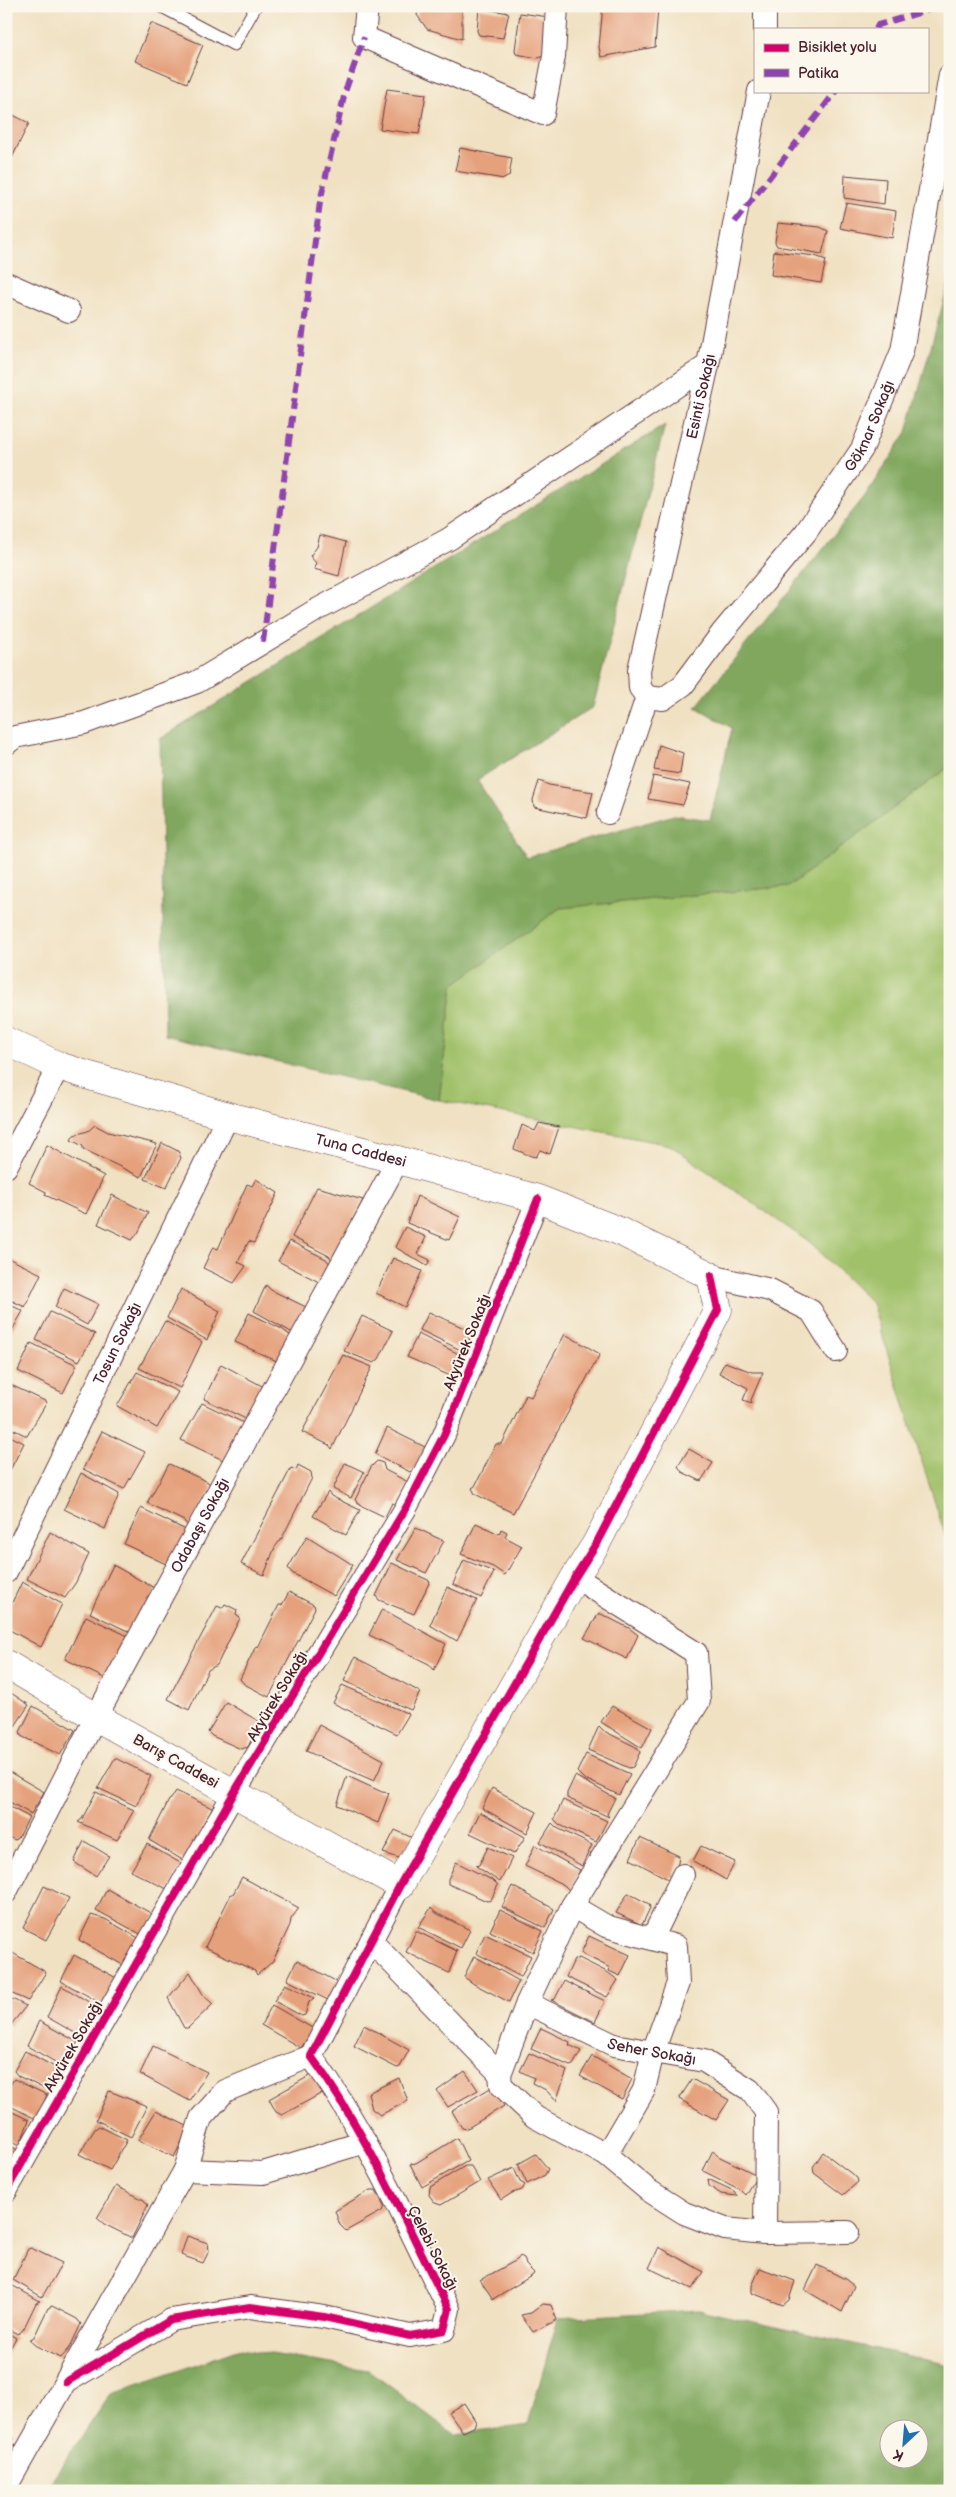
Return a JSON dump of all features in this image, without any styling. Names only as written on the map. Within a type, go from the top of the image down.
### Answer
[{"type":"street","points":[[367,6],[364,37],[543,114],[554,56],[557,6]]},
{"type":"street","points":[[765,6],[765,28]]},
{"type":"street","name":"Göknar Sokağı","points":[[647,697],[663,699],[683,685],[722,633],[806,532],[862,449],[902,351],[950,75]]},
{"type":"street","name":"Esinti Sokağı","points":[[647,697],[640,688],[639,670],[708,365],[759,92]]},
{"type":"street","points":[[6,283],[69,311]]},
{"type":"street","points":[[6,744],[15,737],[84,723],[197,682],[313,612],[449,539],[708,365]]},
{"type":"street","points":[[608,814],[647,697]]},
{"type":"street","name":"Tuna Caddesi","points":[[6,1041],[59,1066],[228,1116],[538,1199],[619,1230],[711,1276]]},
{"type":"street","points":[[6,1167],[59,1066]]},
{"type":"street","name":"Tosun Sokağı","points":[[6,1572],[228,1116]]},
{"type":"street","name":"Odabaşı Sokağı","points":[[6,1892],[96,1717],[398,1160]]},
{"type":"street","name":"Akyürek Sokağı","points":[[6,2191],[234,1793],[407,1506],[444,1436],[538,1199]]},
{"type":"street","points":[[311,2056],[400,1885],[574,1577],[596,1544],[718,1310],[711,1276],[770,1290],[812,1311],[836,1350]]},
{"type":"street","points":[[574,1577],[696,1654],[699,1701],[572,1906],[527,2003],[500,2074],[501,2085],[535,2117],[606,2155],[648,2190],[684,2213],[724,2229],[765,2233],[848,2232]]},
{"type":"street","name":"Barış Caddesi","points":[[6,1664],[96,1717],[400,1885]]},
{"type":"street","points":[[652,1939],[683,1875]]},
{"type":"street","points":[[572,1906],[606,1926],[676,1946],[678,1983],[653,2052],[644,2090],[606,2155]]},
{"type":"street","points":[[371,1941],[500,2074]]},
{"type":"street","name":"Seher Sokağı","points":[[527,2003],[614,2045],[704,2061],[750,2090],[766,2112],[765,2233]]},
{"type":"street","name":"Çelebi Sokağı","points":[[6,2487],[185,2170],[201,2118],[226,2092],[311,2056],[338,2093],[365,2142],[449,2309],[444,2330],[410,2336],[324,2317],[250,2308],[171,2320],[66,2382]]},
{"type":"street","points":[[185,2170],[263,2173],[365,2142]]},
{"type":"lane","points":[[160,6],[234,45],[256,6]]},
{"type":"green space","points":[[950,279],[950,766],[789,886],[560,908],[453,985],[439,1100],[165,1035],[160,739],[665,425],[593,707],[477,780],[527,857],[674,815],[710,820],[732,728],[696,707],[865,496],[907,432]]},
{"type":"green space","points":[[950,766],[950,1562],[946,1538],[872,1303],[810,1243],[670,1145],[439,1100],[453,985],[560,908],[789,886]]},
{"type":"green space","points":[[699,2310],[950,2365],[950,2491],[44,2491],[111,2394],[240,2349],[368,2370],[455,2435],[528,2425],[558,2318]]},
{"type":"building","points":[[419,6],[462,6],[462,39],[427,29],[417,15]]},
{"type":"building","points":[[603,6],[658,8],[655,47],[601,57],[599,47]]},
{"type":"building","points":[[479,8],[509,13],[503,38],[479,35],[477,31]]},
{"type":"building","points":[[520,13],[549,17],[543,56],[538,58],[516,54]]},
{"type":"building","points":[[151,23],[203,45],[187,83],[135,61]]},
{"type":"building","points":[[387,89],[426,94],[419,134],[380,129]]},
{"type":"building","points":[[13,115],[29,123],[6,170],[6,132]]},
{"type":"building","points":[[460,148],[512,158],[509,176],[504,179],[455,171]]},
{"type":"building","points":[[845,175],[886,179],[884,204],[844,198]]},
{"type":"building","points":[[846,203],[896,211],[892,238],[840,228]]},
{"type":"building","points":[[778,223],[820,227],[828,231],[822,254],[777,246],[775,242]]},
{"type":"building","points":[[774,251],[815,256],[826,260],[821,283],[771,275]]},
{"type":"building","points":[[320,535],[346,542],[339,576],[314,569],[316,563],[310,556],[317,547]]},
{"type":"building","points":[[659,745],[683,753],[680,774],[654,770]]},
{"type":"building","points":[[653,776],[690,784],[683,805],[648,799]]},
{"type":"building","points":[[539,781],[549,785],[593,792],[587,818],[534,807],[533,800]]},
{"type":"building","points":[[539,1123],[559,1127],[550,1154],[540,1150],[536,1157],[514,1149],[522,1125],[535,1131]]},
{"type":"building","points":[[95,1125],[108,1132],[157,1144],[141,1177],[83,1149],[83,1146],[71,1140],[74,1135],[88,1131]]},
{"type":"building","points":[[162,1143],[178,1151],[181,1158],[166,1188],[145,1179]]},
{"type":"building","points":[[47,1145],[104,1176],[86,1214],[45,1195],[46,1192],[29,1183]]},
{"type":"building","points":[[256,1179],[278,1193],[254,1243],[249,1241],[238,1262],[246,1266],[234,1283],[203,1268],[213,1247],[218,1249],[247,1184],[252,1186]]},
{"type":"building","points":[[317,1187],[363,1200],[332,1260],[329,1256],[292,1237]]},
{"type":"building","points":[[112,1195],[148,1213],[138,1233],[132,1240],[98,1224]]},
{"type":"building","points":[[417,1196],[460,1217],[449,1240],[407,1223]]},
{"type":"building","points":[[405,1227],[426,1237],[418,1254],[430,1260],[427,1266],[395,1247]]},
{"type":"building","points":[[290,1241],[326,1259],[330,1264],[320,1285],[317,1281],[278,1261]]},
{"type":"building","points":[[8,1258],[41,1274],[25,1307],[6,1298]]},
{"type":"building","points":[[393,1258],[422,1271],[405,1307],[376,1293]]},
{"type":"building","points":[[266,1285],[271,1290],[306,1307],[293,1333],[254,1311]]},
{"type":"building","points":[[64,1288],[98,1304],[87,1325],[55,1307]]},
{"type":"building","points":[[181,1289],[220,1311],[207,1340],[167,1318]]},
{"type":"building","points":[[6,1303],[23,1311],[6,1341]]},
{"type":"building","points":[[50,1312],[95,1334],[79,1361],[36,1340]]},
{"type":"building","points":[[429,1312],[475,1333],[465,1352],[420,1330]]},
{"type":"building","points":[[249,1313],[282,1329],[291,1336],[279,1362],[235,1342]]},
{"type":"building","points":[[362,1316],[393,1331],[379,1359],[374,1363],[344,1351]]},
{"type":"building","points":[[165,1321],[202,1342],[180,1388],[139,1368]]},
{"type":"building","points":[[418,1334],[463,1356],[455,1378],[407,1357]]},
{"type":"building","points":[[565,1334],[600,1354],[513,1513],[475,1494],[472,1488],[475,1486],[496,1444],[502,1444],[526,1395],[531,1397]]},
{"type":"building","points":[[31,1343],[77,1365],[63,1393],[18,1371]]},
{"type":"building","points":[[343,1355],[372,1367],[332,1449],[329,1445],[302,1432]]},
{"type":"building","points":[[725,1362],[752,1372],[763,1372],[751,1400],[752,1403],[743,1400],[748,1388],[719,1373]]},
{"type":"building","points":[[221,1364],[264,1387],[248,1420],[204,1399]]},
{"type":"building","points":[[137,1372],[178,1392],[157,1428],[117,1406]]},
{"type":"building","points":[[11,1385],[47,1402],[27,1436],[6,1426],[6,1394]]},
{"type":"building","points":[[202,1403],[246,1424],[225,1461],[181,1440]]},
{"type":"building","points":[[387,1428],[425,1447],[415,1468],[410,1472],[375,1454]]},
{"type":"building","points":[[102,1431],[145,1452],[124,1489],[83,1469]]},
{"type":"building","points":[[6,1434],[24,1443],[6,1478]]},
{"type":"building","points":[[689,1449],[713,1463],[701,1481],[682,1472],[678,1466]]},
{"type":"building","points":[[377,1461],[383,1463],[385,1470],[408,1482],[397,1505],[392,1503],[385,1517],[362,1506],[355,1500],[371,1467]]},
{"type":"building","points":[[345,1463],[364,1472],[351,1498],[333,1489]]},
{"type":"building","points":[[169,1464],[208,1482],[212,1488],[189,1527],[184,1521],[147,1503]]},
{"type":"building","points":[[298,1465],[311,1472],[312,1478],[282,1538],[275,1547],[264,1575],[241,1564],[291,1468],[296,1470]]},
{"type":"building","points":[[81,1473],[119,1494],[105,1529],[64,1509]]},
{"type":"building","points":[[328,1492],[331,1496],[360,1510],[346,1535],[313,1516]]},
{"type":"building","points":[[141,1508],[190,1532],[172,1567],[124,1544]]},
{"type":"building","points":[[476,1523],[499,1534],[501,1529],[507,1532],[505,1537],[522,1546],[505,1575],[493,1567],[461,1554]]},
{"type":"building","points":[[416,1528],[444,1541],[426,1573],[397,1560]]},
{"type":"building","points":[[50,1532],[89,1554],[76,1582],[65,1598],[27,1579]]},
{"type":"building","points":[[307,1536],[353,1565],[334,1596],[292,1573],[288,1568]]},
{"type":"building","points":[[464,1560],[494,1572],[481,1598],[453,1584]]},
{"type":"building","points":[[392,1563],[430,1581],[414,1614],[379,1600],[376,1596]]},
{"type":"building","points":[[113,1565],[156,1589],[134,1634],[90,1613]]},
{"type":"building","points":[[22,1582],[62,1604],[41,1647],[6,1628],[6,1615]]},
{"type":"building","points":[[447,1587],[477,1600],[457,1641],[430,1625]]},
{"type":"building","points":[[289,1592],[314,1605],[315,1608],[269,1697],[244,1684],[240,1679],[279,1605],[282,1605]]},
{"type":"building","points":[[225,1604],[237,1610],[236,1615],[240,1618],[217,1665],[208,1670],[189,1710],[168,1699],[217,1606],[222,1608]]},
{"type":"building","points":[[382,1609],[446,1644],[434,1670],[429,1664],[369,1635]]},
{"type":"building","points":[[599,1613],[629,1628],[638,1635],[627,1659],[584,1638]]},
{"type":"building","points":[[86,1616],[132,1638],[108,1680],[65,1659]]},
{"type":"building","points":[[355,1657],[420,1692],[411,1710],[344,1681]]},
{"type":"building","points":[[342,1685],[409,1714],[397,1734],[333,1703]]},
{"type":"building","points":[[11,1693],[29,1705],[15,1726],[6,1722],[6,1704]]},
{"type":"building","points":[[226,1702],[260,1722],[248,1747],[241,1749],[212,1736],[208,1732]]},
{"type":"building","points":[[33,1706],[75,1730],[60,1755],[21,1736],[20,1732]]},
{"type":"building","points":[[612,1706],[652,1728],[642,1748],[601,1722]]},
{"type":"building","points":[[319,1725],[384,1760],[374,1781],[306,1751]]},
{"type":"building","points":[[599,1726],[604,1731],[636,1747],[640,1752],[633,1767],[629,1768],[588,1750]]},
{"type":"building","points":[[586,1754],[630,1774],[619,1795],[583,1778],[577,1772]]},
{"type":"building","points":[[115,1758],[151,1776],[136,1806],[98,1788]]},
{"type":"building","points":[[6,1770],[44,1792],[31,1814],[6,1800]]},
{"type":"building","points":[[347,1776],[382,1792],[389,1793],[378,1823],[337,1805]]},
{"type":"building","points":[[575,1776],[615,1798],[607,1814],[609,1817],[567,1798],[567,1793]]},
{"type":"building","points":[[492,1788],[537,1812],[527,1833],[482,1808]]},
{"type":"building","points":[[176,1791],[212,1808],[186,1862],[149,1840],[169,1800]]},
{"type":"building","points":[[96,1792],[134,1810],[117,1840],[78,1822],[82,1819]]},
{"type":"building","points":[[563,1800],[607,1821],[596,1842],[560,1825],[554,1819]]},
{"type":"building","points":[[6,1805],[29,1817],[20,1835],[15,1840],[6,1836]]},
{"type":"building","points":[[480,1812],[525,1837],[514,1854],[470,1833]]},
{"type":"building","points":[[552,1823],[557,1828],[592,1845],[582,1866],[540,1842]]},
{"type":"building","points":[[395,1830],[415,1839],[406,1860],[383,1853]]},
{"type":"building","points":[[640,1838],[679,1856],[672,1877],[668,1879],[630,1859]]},
{"type":"building","points":[[84,1841],[109,1856],[96,1876],[74,1862]]},
{"type":"building","points":[[147,1844],[182,1864],[169,1890],[131,1871]]},
{"type":"building","points":[[535,1845],[580,1870],[570,1891],[564,1885],[525,1866]]},
{"type":"building","points":[[701,1846],[735,1862],[726,1880],[693,1861]]},
{"type":"building","points":[[488,1847],[512,1858],[500,1882],[476,1866],[479,1865]]},
{"type":"building","points":[[456,1862],[494,1881],[498,1885],[491,1900],[487,1901],[448,1884],[448,1879]]},
{"type":"building","points":[[242,1877],[299,1908],[291,1919],[273,1961],[257,1975],[255,1971],[205,1947],[231,1894],[233,1894]]},
{"type":"building","points":[[44,1886],[69,1898],[46,1940],[23,1928]]},
{"type":"building","points":[[512,1886],[554,1909],[545,1928],[502,1907]]},
{"type":"building","points":[[107,1889],[156,1916],[144,1936],[96,1910]]},
{"type":"building","points":[[628,1893],[649,1904],[650,1908],[642,1925],[616,1913]]},
{"type":"building","points":[[431,1908],[436,1913],[470,1930],[461,1948],[418,1927]]},
{"type":"building","points":[[500,1910],[543,1931],[533,1952],[490,1931]]},
{"type":"building","points":[[91,1915],[105,1919],[142,1940],[128,1968],[79,1940]]},
{"type":"building","points":[[416,1931],[457,1951],[449,1973],[406,1952]]},
{"type":"building","points":[[485,1934],[531,1956],[521,1977],[476,1953]]},
{"type":"building","points":[[589,1936],[630,1955],[620,1976],[609,1971],[610,1968],[581,1953]]},
{"type":"building","points":[[9,1951],[46,1972],[28,2001],[6,1991],[6,1956]]},
{"type":"building","points":[[74,1955],[122,1981],[106,2006],[61,1981]]},
{"type":"building","points":[[474,1956],[519,1981],[509,2002],[464,1977]]},
{"type":"building","points":[[579,1958],[607,1972],[618,1980],[607,1997],[566,1977],[574,1960]]},
{"type":"building","points":[[297,1960],[339,1983],[328,2000],[287,1980]]},
{"type":"building","points":[[190,1972],[204,1996],[213,2004],[188,2028],[184,2028],[168,1998]]},
{"type":"building","points":[[564,1981],[605,2001],[595,2022],[551,2000],[555,1999]]},
{"type":"building","points":[[285,1984],[314,1998],[309,2002],[305,2015],[302,2016],[274,2001]]},
{"type":"building","points":[[62,1986],[99,2008],[82,2037],[47,2017]]},
{"type":"building","points":[[6,1996],[26,2006],[10,2026],[6,2024]]},
{"type":"building","points":[[272,2005],[314,2029],[301,2048],[261,2025]]},
{"type":"building","points":[[39,2021],[79,2043],[64,2067],[27,2046]]},
{"type":"building","points":[[364,2025],[409,2050],[400,2067],[397,2068],[354,2046]]},
{"type":"building","points":[[541,2028],[570,2042],[569,2045],[581,2051],[573,2065],[570,2066],[531,2049]]},
{"type":"building","points":[[153,2046],[207,2072],[190,2101],[140,2074]]},
{"type":"building","points":[[25,2051],[62,2071],[49,2091],[18,2076],[14,2071]]},
{"type":"building","points":[[529,2053],[567,2071],[556,2101],[546,2090],[532,2083],[534,2078],[520,2071]]},
{"type":"building","points":[[592,2056],[632,2079],[622,2099],[580,2076]]},
{"type":"building","points":[[465,2071],[478,2090],[448,2107],[437,2091]]},
{"type":"building","points":[[313,2074],[324,2092],[282,2115],[276,2112],[269,2099]]},
{"type":"building","points":[[399,2078],[408,2101],[380,2115],[372,2109],[368,2093]]},
{"type":"building","points":[[14,2079],[47,2095],[36,2119],[6,2104],[6,2091]]},
{"type":"building","points":[[692,2079],[729,2100],[716,2120],[679,2099]]},
{"type":"building","points":[[492,2087],[504,2106],[466,2129],[462,2128],[452,2111]]},
{"type":"building","points":[[109,2091],[147,2106],[131,2137],[96,2120]]},
{"type":"building","points":[[6,2109],[29,2120],[20,2145],[6,2138]]},
{"type":"building","points":[[156,2111],[189,2127],[174,2157],[138,2140]]},
{"type":"building","points":[[99,2126],[127,2140],[110,2170],[79,2154],[95,2129]]},
{"type":"building","points":[[457,2138],[468,2161],[422,2187],[410,2164],[416,2163]]},
{"type":"building","points":[[6,2143],[22,2153],[6,2168]]},
{"type":"building","points":[[713,2150],[718,2156],[757,2175],[745,2195],[739,2189],[703,2171]]},
{"type":"building","points":[[823,2152],[857,2178],[858,2182],[843,2195],[814,2173],[813,2167]]},
{"type":"building","points":[[536,2154],[548,2169],[545,2175],[527,2184],[518,2164]]},
{"type":"building","points":[[465,2166],[471,2166],[480,2182],[441,2205],[435,2203],[429,2195],[430,2187]]},
{"type":"building","points":[[514,2168],[520,2182],[525,2185],[522,2190],[512,2193],[501,2200],[488,2180]]},
{"type":"building","points":[[708,2179],[734,2191],[737,2196],[721,2194],[709,2186]]},
{"type":"building","points":[[116,2186],[144,2200],[148,2205],[132,2238],[104,2224],[97,2218]]},
{"type":"building","points":[[370,2190],[376,2190],[384,2206],[382,2211],[346,2231],[340,2225],[335,2211]]},
{"type":"building","points":[[187,2236],[208,2243],[209,2251],[203,2263],[181,2255]]},
{"type":"building","points":[[659,2247],[704,2272],[692,2289],[649,2268]]},
{"type":"building","points":[[31,2248],[62,2263],[42,2297],[13,2280],[28,2249]]},
{"type":"building","points":[[520,2256],[524,2258],[526,2265],[534,2273],[533,2275],[493,2299],[480,2280],[517,2260]]},
{"type":"building","points":[[817,2265],[845,2279],[854,2286],[842,2312],[805,2290]]},
{"type":"building","points":[[760,2268],[795,2281],[789,2300],[783,2305],[752,2293],[752,2286]]},
{"type":"building","points":[[6,2282],[40,2301],[36,2303],[23,2330],[18,2334],[6,2328]]},
{"type":"building","points":[[543,2304],[551,2305],[557,2320],[533,2332],[521,2315],[531,2313]]},
{"type":"building","points":[[52,2306],[77,2319],[81,2324],[69,2349],[61,2358],[36,2346],[29,2340],[34,2337],[48,2308]]},
{"type":"building","points":[[6,2332],[16,2338],[6,2355]]},
{"type":"building","points":[[464,2403],[476,2422],[474,2427],[463,2432],[449,2412]]},
{"type":"building","points":[[6,2434],[14,2438],[12,2442],[16,2445],[10,2447],[6,2456]]},
{"type":"marked path","points":[[876,28],[878,25],[942,6]]},
{"type":"marked path","points":[[263,642],[320,202],[345,92],[364,37]]},
{"type":"marked path","points":[[735,222],[835,92]]},
{"type":"cycle path","points":[[6,2191],[234,1793],[407,1506],[444,1435],[538,1199]]},
{"type":"cycle path","points":[[66,2382],[171,2320],[250,2307],[324,2317],[410,2336],[444,2330],[449,2309],[368,2147],[331,2085],[311,2056],[400,1885],[575,1577],[596,1544],[718,1310],[711,1276]]}]
